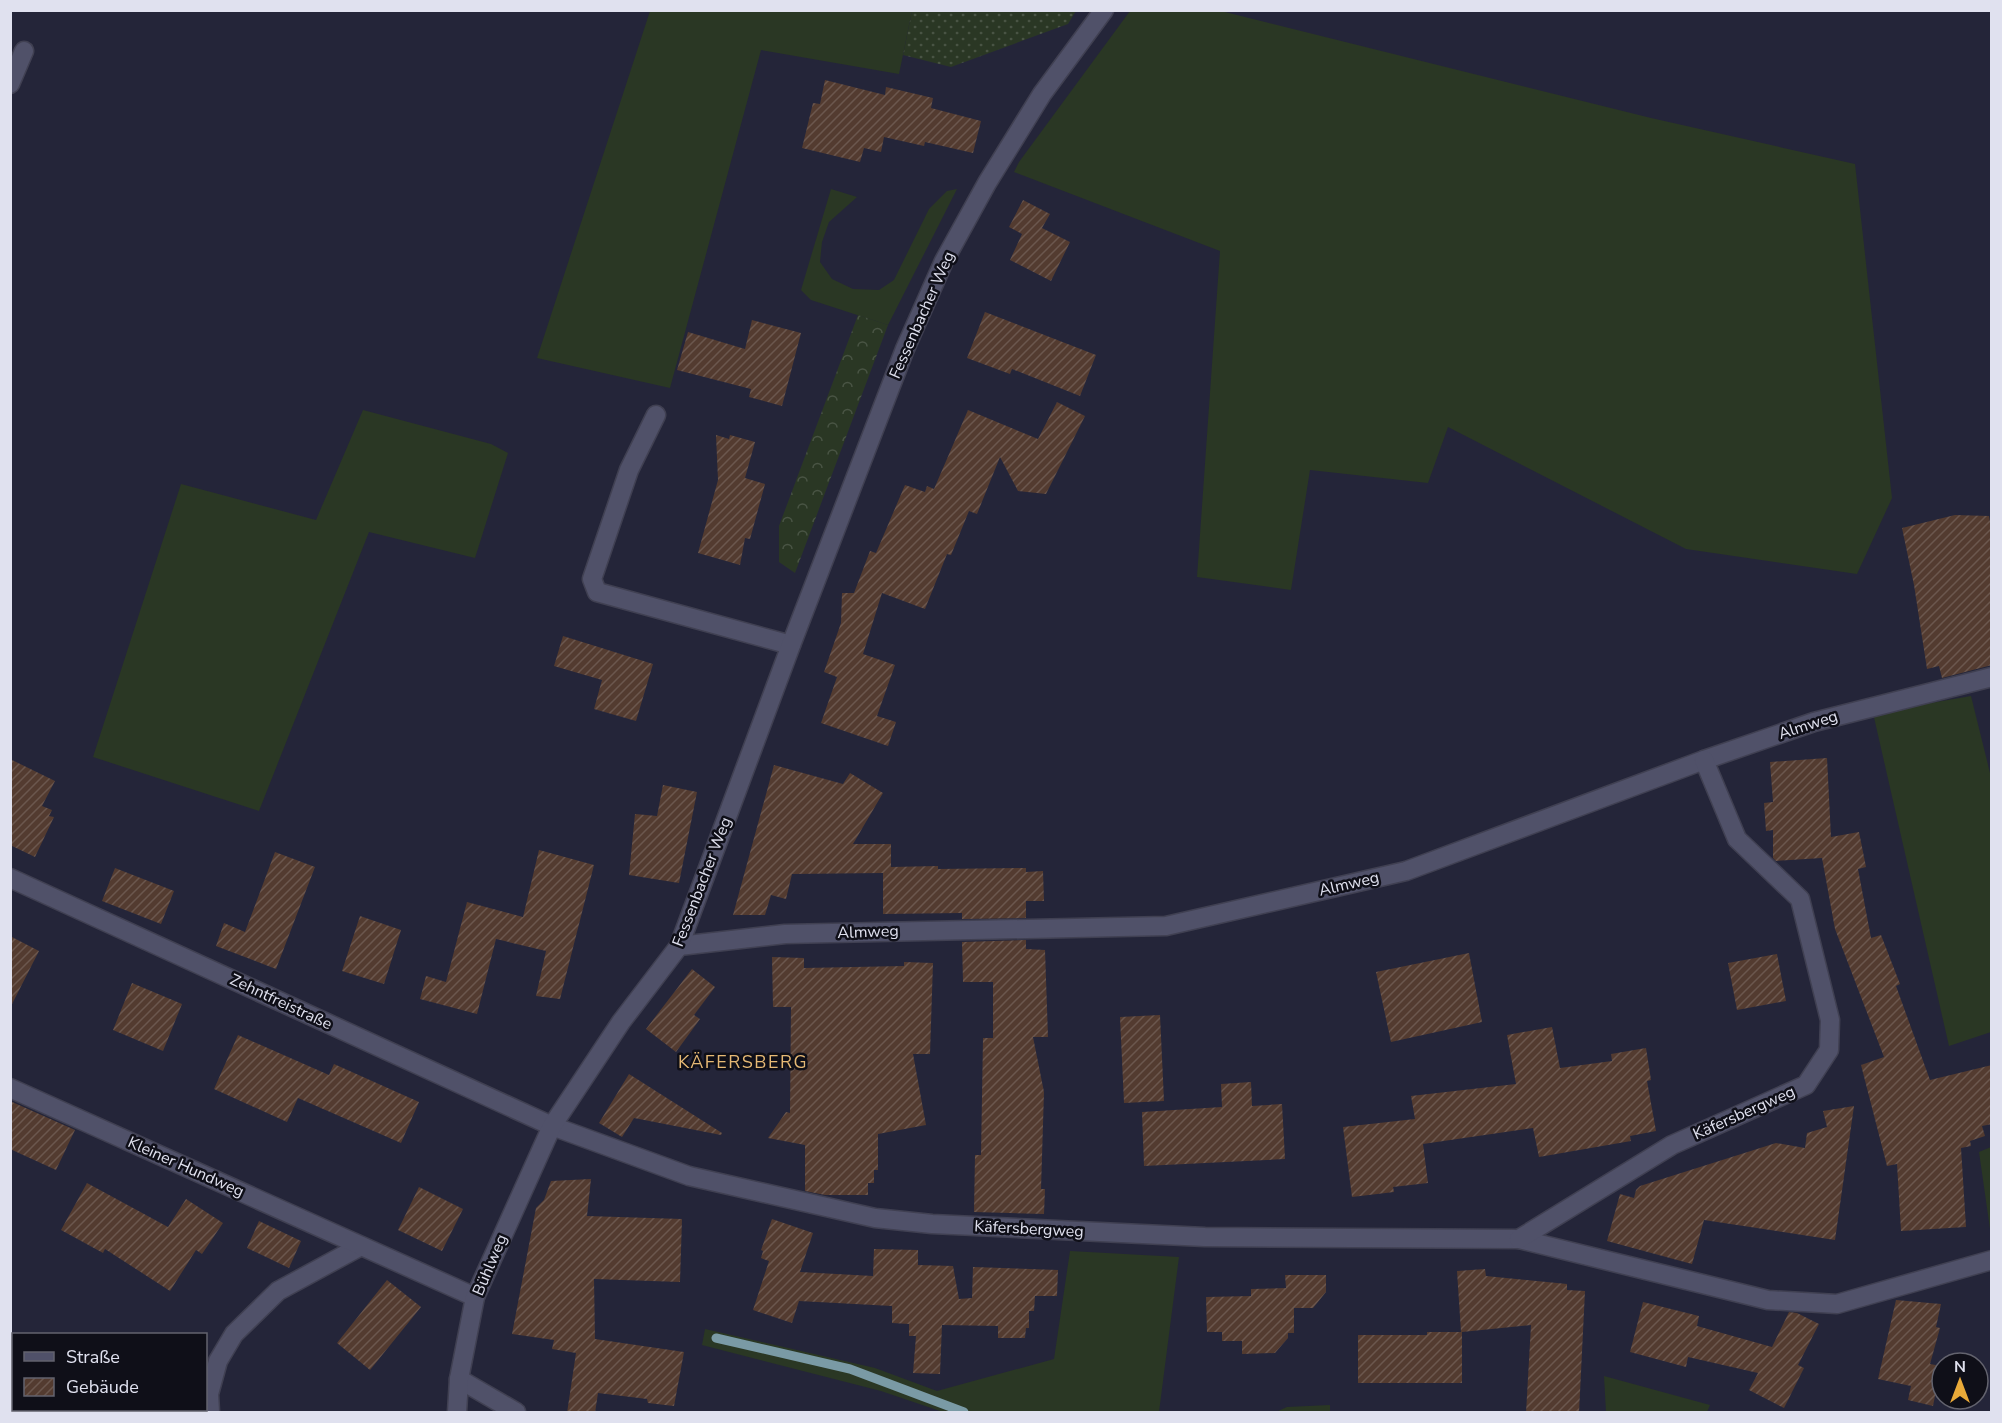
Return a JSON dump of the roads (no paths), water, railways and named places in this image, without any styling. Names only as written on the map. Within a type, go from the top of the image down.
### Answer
[{"type":"street","name":"Fessenbacher Weg","points":[[552,1126],[621,1022],[679,946],[791,645],[909,340],[944,261],[987,183],[1042,94],[1104,10]]},
{"type":"street","points":[[10,84],[24,51]]},
{"type":"street","points":[[656,415],[629,470],[592,579],[597,592],[791,645]]},
{"type":"street","name":"Almweg","points":[[679,946],[785,934],[1166,926],[1406,871],[1704,760],[1850,712],[1992,677]]},
{"type":"street","name":"Käfersbergweg","points":[[1519,1239],[1672,1145],[1806,1085],[1829,1050],[1830,1020],[1800,899],[1737,839],[1704,760]]},
{"type":"street","name":"Zehntfreistraße","points":[[10,878],[552,1126]]},
{"type":"street","name":"Kleiner Hundweg","points":[[10,1088],[476,1298]]},
{"type":"street","name":"Käfersbergweg","points":[[552,1126],[689,1176],[875,1218],[932,1224],[1205,1237],[1519,1239],[1768,1300],[1837,1304],[1992,1260]]},
{"type":"street","name":"Bühlweg","points":[[457,1413],[459,1379],[476,1298],[552,1126]]},
{"type":"street","points":[[210,1413],[210,1394],[218,1361],[234,1334],[278,1291],[361,1246]]},
{"type":"street","points":[[459,1379],[516,1413]]},
{"type":"waterway","points":[[716,1338],[850,1369],[964,1412]]},
{"type":"district","name":"KÄFERSBERG","points":[[743,1062]]}]
